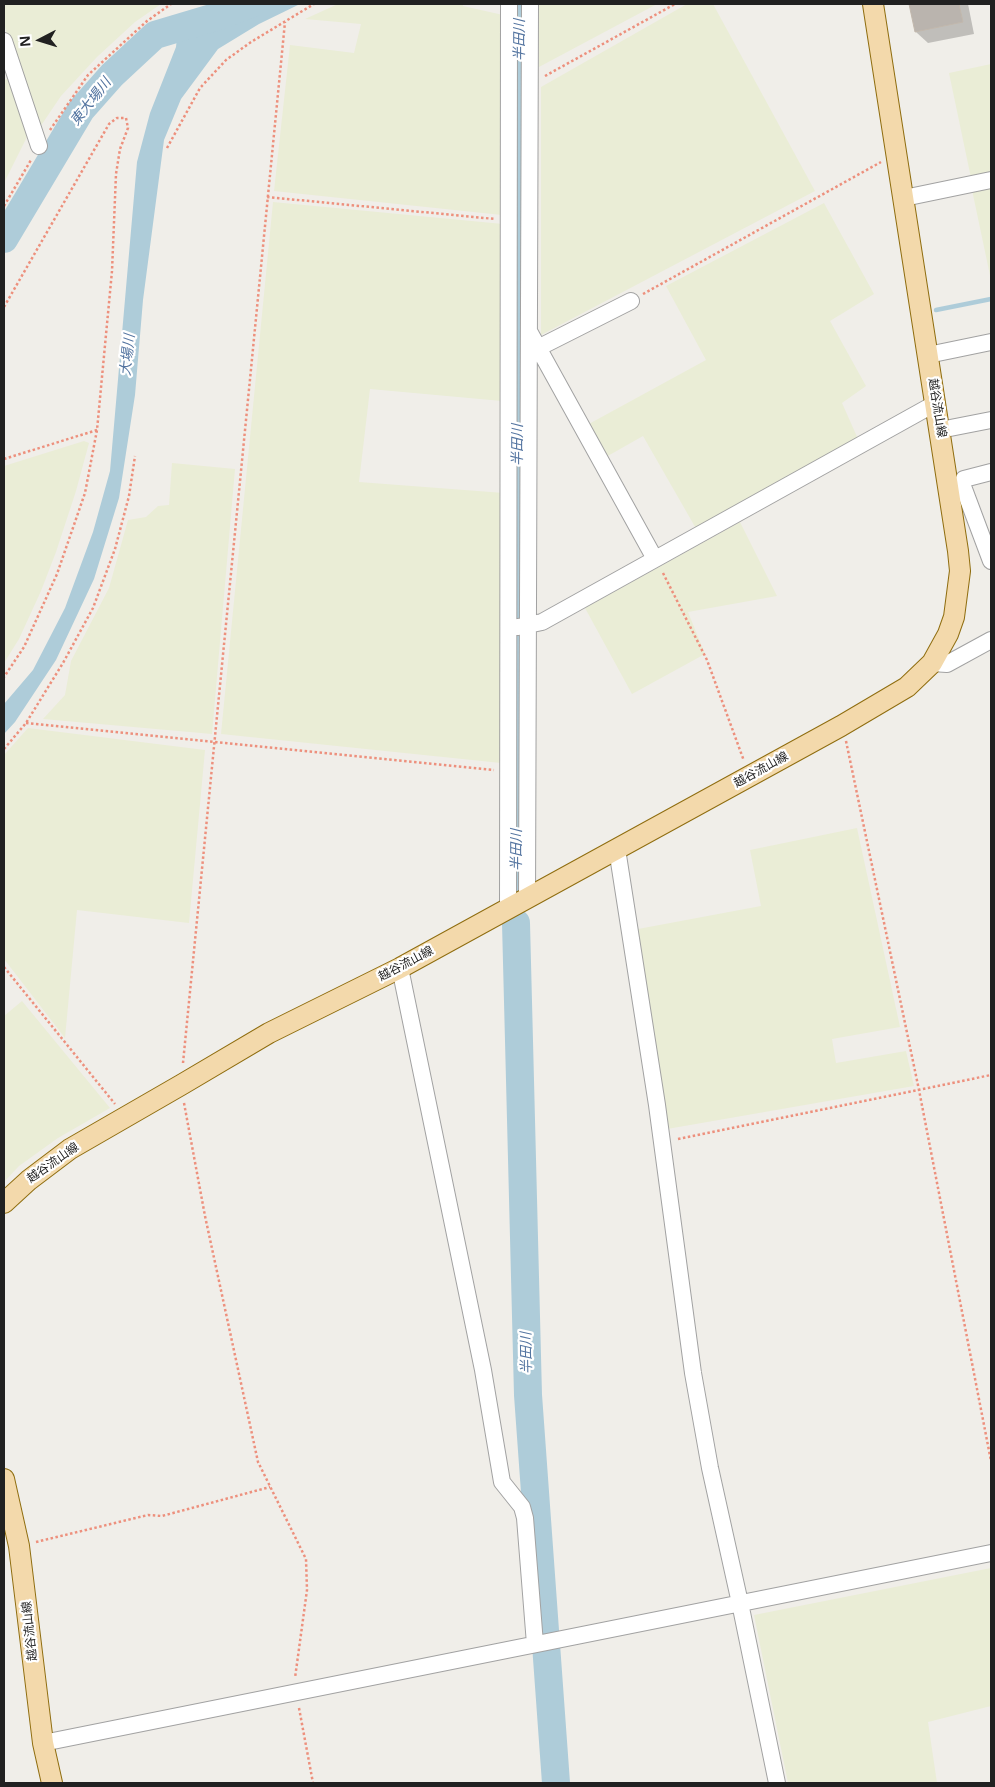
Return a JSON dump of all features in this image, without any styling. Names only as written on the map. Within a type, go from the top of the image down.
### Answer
[{"type":"main road","name":"越谷流山線","points":[[4,1203],[51,1163],[180,1084],[269,1033],[400,968],[508,910],[841,726],[907,687],[932,663],[948,634],[954,618],[958,593],[956,488],[940,430],[873,4]]},
{"type":"main road","name":"越谷流山線","points":[[5,1487],[19,1546],[43,1743],[52,1783]]},
{"type":"street","points":[[509,4],[509,220],[524,357],[655,559]]},
{"type":"street","points":[[508,910],[507,770],[517,627],[524,357],[527,327],[530,4]]},
{"type":"street","points":[[4,40],[39,146]]},
{"type":"street","points":[[904,198],[991,180]]},
{"type":"street","points":[[524,357],[631,301]]},
{"type":"street","points":[[928,355],[991,342]]},
{"type":"street","points":[[517,627],[542,622],[936,403]]},
{"type":"street","points":[[940,430],[991,420]]},
{"type":"street","points":[[956,488],[964,478],[991,472]]},
{"type":"street","points":[[956,488],[964,489],[991,561]]},
{"type":"street","points":[[517,627],[527,899]]},
{"type":"street","points":[[932,663],[947,664],[991,640]]},
{"type":"street","points":[[617,849],[662,1142],[695,1382],[710,1468],[777,1783]]},
{"type":"street","points":[[400,968],[481,1360],[502,1482],[522,1507],[525,1518],[542,1642]]},
{"type":"street","points":[[43,1743],[991,1552]]},
{"type":"path","points":[[4,206],[39,146],[88,75],[147,21],[171,4]]},
{"type":"path","points":[[167,148],[200,88],[226,60],[251,42],[314,4]]},
{"type":"path","points":[[530,81],[536,81],[675,4]]},
{"type":"path","points":[[285,22],[180,1084],[205,1216],[258,1462],[306,1559],[307,1590],[295,1681],[313,1783]]},
{"type":"path","points":[[4,307],[109,124],[117,118],[126,118],[128,128],[120,150],[116,174],[112,272],[97,430],[85,493],[57,574],[24,647],[4,677]]},
{"type":"path","points":[[631,301],[754,230],[884,159],[897,156]]},
{"type":"path","points":[[267,197],[509,220]]},
{"type":"path","points":[[4,460],[97,430]]},
{"type":"path","points":[[4,749],[26,723],[63,663],[92,608],[117,540],[129,496],[135,456]]},
{"type":"path","points":[[655,559],[707,660],[749,776]]},
{"type":"path","points":[[26,723],[507,770]]},
{"type":"path","points":[[841,726],[847,742],[919,1090],[991,1461]]},
{"type":"path","points":[[4,967],[126,1117]]},
{"type":"path","points":[[662,1142],[991,1076]]},
{"type":"path","points":[[19,1546],[148,1515],[162,1516],[270,1487]]},
{"type":"green space","points":[[4,4],[161,4],[135,22],[97,57],[61,96],[38,130],[4,24]]},
{"type":"green space","points":[[338,4],[463,4],[463,6],[503,15],[502,215],[274,191],[290,45],[354,53],[361,24],[305,19]]},
{"type":"green space","points":[[539,4],[657,4],[539,67]]},
{"type":"green space","points":[[687,4],[713,4],[815,191],[541,335],[541,87]]},
{"type":"green space","points":[[991,64],[991,174],[971,178],[949,73]]},
{"type":"green space","points":[[10,78],[27,137],[4,183],[4,80]]},
{"type":"green space","points":[[991,186],[991,280],[972,190]]},
{"type":"green space","points":[[273,202],[503,224],[502,401],[370,389],[359,482],[504,493],[501,763],[221,734]]},
{"type":"green space","points":[[824,203],[874,294],[830,321],[866,386],[842,403],[858,439],[698,532],[643,436],[606,457],[587,425],[706,360],[666,286]]},
{"type":"green space","points":[[84,441],[89,443],[56,552],[19,639],[4,663],[4,466]]},
{"type":"green space","points":[[172,463],[235,469],[212,734],[43,719],[65,695],[71,661],[109,588],[128,520],[146,517],[158,506],[169,505]]},
{"type":"green space","points":[[740,522],[777,596],[688,612],[705,654],[632,694],[585,608]]},
{"type":"green space","points":[[28,728],[205,750],[189,923],[77,910],[65,1038],[4,959],[4,755]]},
{"type":"green space","points":[[857,828],[900,1027],[832,1039],[836,1063],[906,1051],[914,1086],[667,1129],[638,929],[761,906],[750,850]]},
{"type":"green space","points":[[22,1001],[110,1108],[58,1138],[19,1166],[4,1182],[4,1016]]},
{"type":"green space","points":[[991,1568],[991,1706],[928,1722],[937,1783],[788,1783],[754,1615]]},
{"type":"water","name":"大場川","points":[[212,4],[300,4],[259,24],[218,49],[181,99],[164,140],[143,300],[135,395],[119,498],[94,579],[56,660],[15,722],[4,734],[4,704],[33,670],[65,608],[93,532],[110,471],[137,162],[150,113],[176,47],[178,27]]},
{"type":"building","points":[[909,4],[959,4],[963,22],[915,32]]},
{"type":"waterway","name":"東大場川","points":[[4,239],[81,110],[112,75],[155,35],[222,15],[251,4]]},
{"type":"waterway","name":"半田川","points":[[516,886],[520,4]]},
{"type":"waterway","points":[[936,310],[991,299]]},
{"type":"waterway","name":"半田川","points":[[516,923],[528,1395],[556,1783]]}]
